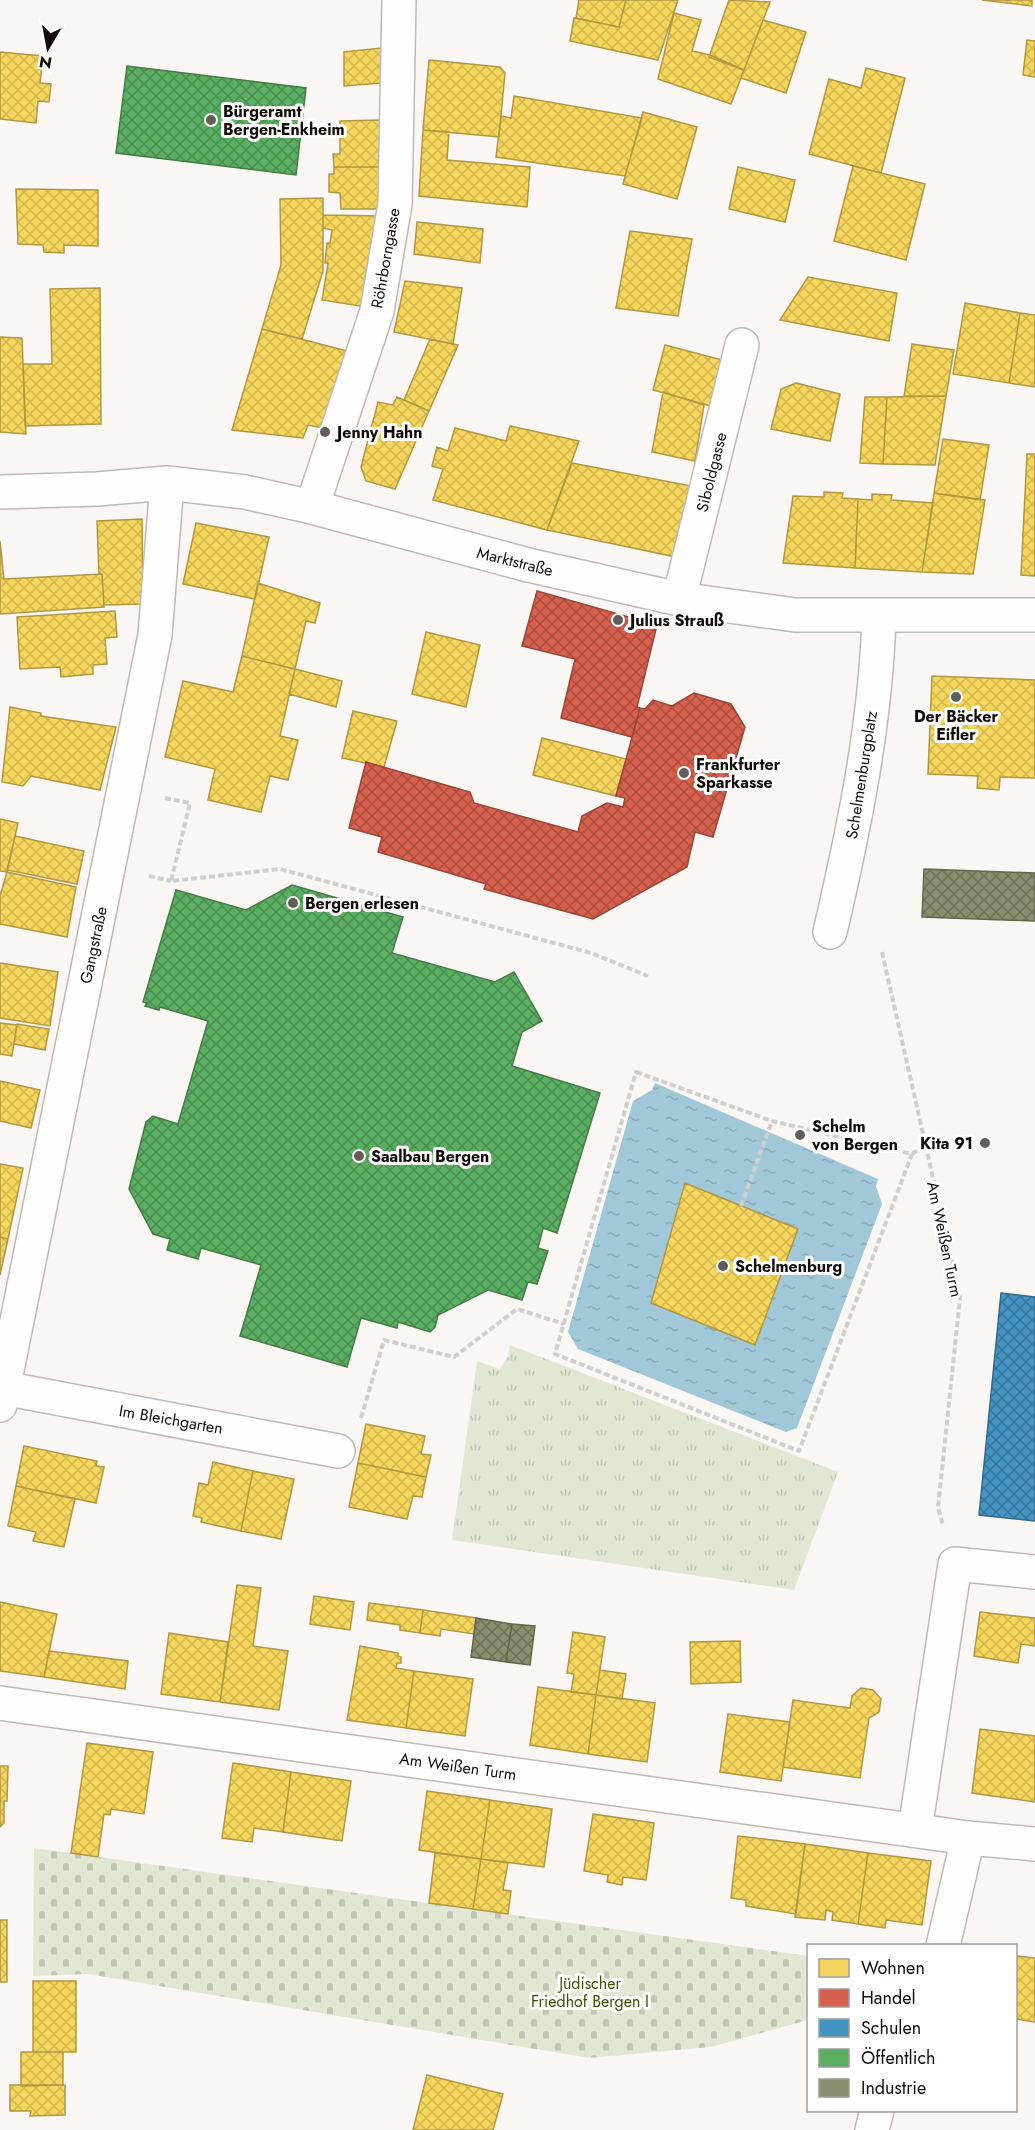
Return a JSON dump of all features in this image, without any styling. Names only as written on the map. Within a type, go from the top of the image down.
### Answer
[{"type":"street","name":"Röhrborngasse","points":[[312,507],[376,311],[395,204],[399,0]]},
{"type":"street","name":"Siboldgasse","points":[[679,599],[742,345]]},
{"type":"street","name":"Marktstraße","points":[[0,492],[97,489],[167,483],[245,492],[312,507],[528,565],[679,599],[795,615],[1035,615]]},
{"type":"street","name":"Gangstraße","points":[[2,1397],[155,635],[167,483]]},
{"type":"street","name":"Schelmenburgplatz","points":[[830,932],[850,846],[878,671],[879,616]]},
{"type":"street","name":"Im Bleichgarten","points":[[2,1397],[338,1451]]},
{"type":"street","points":[[915,1830],[955,1564],[1035,1572]]},
{"type":"street","name":"Am Weißen Turm","points":[[0,1703],[968,1838],[1035,1844]]},
{"type":"street","points":[[943,1944],[968,1838]]},
{"type":"street","points":[[872,2130],[877,2112]]},
{"type":"path","points":[[124,788],[190,803],[171,881],[280,869],[591,953],[648,976]]},
{"type":"path","name":"Am Weißen Turm","points":[[882,952],[960,1298],[938,1508],[955,1564]]},
{"type":"path","points":[[912,1154],[772,1121],[636,1072],[555,1354],[799,1451],[912,1154],[924,1146]]},
{"type":"path","points":[[741,1206],[772,1121]]},
{"type":"path","points":[[338,1451],[362,1416],[384,1340],[454,1357],[517,1309],[564,1324]]},
{"type":"green space","points":[[510,1345],[838,1472],[794,1590],[452,1540],[477,1361],[500,1369],[508,1356]]},
{"type":"green space","name":"Jüdischer Friedhof Bergen I","points":[[34,1848],[807,1956],[807,2020],[711,2047],[589,2058],[88,1974],[33,1976]]},
{"type":"water","points":[[655,1083],[878,1179],[876,1186],[882,1204],[797,1428],[786,1432],[578,1349],[568,1332],[633,1101],[652,1090]],"holes":[[[685,1183],[798,1229],[755,1345],[651,1303]]]},
{"type":"building: Wohnen","points":[[579,0],[626,0],[619,27],[576,18]]},
{"type":"building: Wohnen","points":[[626,0],[678,0],[658,60],[570,41],[574,18],[619,27]]},
{"type":"building: Wohnen","points":[[729,0],[770,2],[744,70],[709,57]]},
{"type":"building: Wohnen","points":[[982,0],[1032,0],[1032,6]]},
{"type":"building: Wohnen","points":[[674,13],[701,20],[692,51],[710,55],[744,70],[731,104],[658,79]]},
{"type":"building: Wohnen","points":[[763,20],[806,32],[786,93],[741,78]]},
{"type":"building: Wohnen","points":[[1027,40],[1035,41],[1035,77],[1023,75]]},
{"type":"building: Wohnen","points":[[381,48],[381,83],[344,86],[344,52]]},
{"type":"building: Wohnen","points":[[0,52],[43,56],[40,83],[51,84],[49,102],[38,101],[36,123],[0,119]]},
{"type":"building: Wohnen","points":[[429,60],[500,67],[505,73],[499,137],[423,130]]},
{"type":"building: Wohnen","points":[[866,68],[905,78],[881,173],[809,154],[829,79],[861,88]]},
{"type":"building: Wohnen","points":[[514,96],[642,118],[625,176],[496,157],[501,116],[511,118]]},
{"type":"building: Wohnen","points":[[643,112],[697,127],[677,199],[623,184]]},
{"type":"building: Wohnen","points":[[381,120],[381,167],[334,167],[333,154],[340,154],[340,121]]},
{"type":"building: Wohnen","points":[[423,130],[449,132],[447,160],[530,167],[527,207],[419,196]]},
{"type":"building: Wohnen","points":[[853,166],[925,184],[906,260],[834,241]]},
{"type":"building: Wohnen","points":[[334,167],[381,167],[381,209],[341,209],[340,193],[329,192],[329,174],[334,174]]},
{"type":"building: Wohnen","points":[[738,167],[795,180],[785,222],[729,209]]},
{"type":"building: Wohnen","points":[[16,189],[98,190],[98,246],[64,245],[64,253],[44,252],[43,245],[18,244]]},
{"type":"building: Wohnen","points":[[323,198],[323,271],[302,339],[262,329],[281,265],[280,199]]},
{"type":"building: Wohnen","points":[[323,215],[382,216],[366,307],[322,300],[328,263],[325,263],[327,243],[330,243],[332,230],[323,228]]},
{"type":"building: Wohnen","points":[[417,222],[483,229],[480,263],[414,254]]},
{"type":"building: Wohnen","points":[[630,231],[692,239],[678,316],[616,308]]},
{"type":"building: Wohnen","points":[[808,277],[897,293],[889,341],[780,320]]},
{"type":"building: Wohnen","points":[[405,281],[462,288],[453,344],[394,332]]},
{"type":"building: Wohnen","points":[[100,288],[101,424],[25,426],[23,364],[52,364],[50,289]]},
{"type":"building: Wohnen","points":[[965,303],[1020,313],[1009,383],[953,374]]},
{"type":"building: Wohnen","points":[[1020,313],[1035,315],[1035,387],[1009,383]]},
{"type":"building: Wohnen","points":[[262,329],[351,352],[327,429],[308,425],[303,438],[232,430]]},
{"type":"building: Wohnen","points":[[0,337],[22,338],[26,434],[0,432]]},
{"type":"building: Wohnen","points":[[430,339],[458,345],[429,411],[404,400]]},
{"type":"building: Wohnen","points":[[912,344],[954,350],[946,396],[904,396]]},
{"type":"building: Wohnen","points":[[665,345],[722,360],[711,406],[653,390]]},
{"type":"building: Wohnen","points":[[796,383],[840,394],[830,441],[771,429],[781,389]]},
{"type":"building: Wohnen","points":[[663,392],[704,405],[695,461],[652,452]]},
{"type":"building: Wohnen","points":[[946,396],[935,465],[883,464],[887,397]]},
{"type":"building: Wohnen","points":[[397,397],[429,411],[395,489],[366,481],[361,467],[378,402],[393,405]]},
{"type":"building: Wohnen","points":[[865,397],[887,397],[883,464],[860,463]]},
{"type":"building: Wohnen","points":[[510,426],[579,441],[547,530],[433,500],[443,469],[432,466],[437,447],[448,451],[455,428],[506,441]]},
{"type":"building: Wohnen","points":[[943,439],[989,445],[980,500],[934,493]]},
{"type":"building: Wohnen","points":[[1027,454],[1035,454],[1035,576],[1021,575]]},
{"type":"building: Wohnen","points":[[572,463],[691,486],[676,557],[547,530]]},
{"type":"building: Wohnen","points":[[824,492],[843,493],[842,498],[858,499],[855,568],[783,563],[793,496],[824,497]]},
{"type":"building: Wohnen","points":[[934,493],[985,500],[973,574],[922,572]]},
{"type":"building: Wohnen","points":[[872,494],[892,495],[891,500],[933,503],[922,572],[855,568],[858,499],[872,500]]},
{"type":"building: Wohnen","points":[[142,519],[143,604],[104,605],[102,574],[99,574],[97,521]]},
{"type":"building: Wohnen","points":[[196,523],[269,537],[255,599],[183,584]]},
{"type":"building: Wohnen","points":[[0,541],[4,579],[102,574],[104,607],[0,614]]},
{"type":"building: Wohnen","points":[[258,583],[320,603],[315,623],[306,621],[295,669],[242,656]]},
{"type":"building: Wohnen","points":[[115,611],[117,637],[105,638],[107,664],[93,665],[93,674],[61,677],[60,667],[20,669],[17,617]]},
{"type":"building: Wohnen","points":[[426,632],[480,645],[466,707],[412,694]]},
{"type":"building: Wohnen","points":[[242,656],[295,669],[280,736],[298,740],[288,780],[270,776],[261,812],[208,800],[215,769],[165,757],[183,681],[233,692]]},
{"type":"building: Wohnen","points":[[295,669],[342,681],[336,707],[289,694]]},
{"type":"building: Wohnen","points":[[932,676],[1035,680],[1035,778],[1000,777],[999,790],[977,788],[978,776],[928,774]]},
{"type":"building: Wohnen","points":[[10,707],[41,713],[41,716],[116,727],[100,790],[31,776],[23,786],[2,782]]},
{"type":"building: Wohnen","points":[[353,711],[397,721],[384,767],[342,758]]},
{"type":"building: Wohnen","points":[[542,738],[626,759],[616,796],[533,775]]},
{"type":"building: Wohnen","points":[[0,819],[18,823],[7,872],[0,871]]},
{"type":"building: Wohnen","points":[[15,836],[84,851],[77,884],[7,870]]},
{"type":"building: Wohnen","points":[[7,872],[76,887],[67,937],[0,924],[0,896]]},
{"type":"building: Wohnen","points":[[0,963],[58,972],[50,1026],[0,1018]]},
{"type":"building: Wohnen","points":[[0,1023],[17,1025],[12,1056],[0,1054]]},
{"type":"building: Wohnen","points":[[17,1024],[49,1029],[45,1050],[14,1044]]},
{"type":"building: Wohnen","points":[[0,1081],[40,1090],[31,1128],[0,1121]]},
{"type":"building: Wohnen","points":[[0,1164],[23,1168],[8,1239],[0,1237]]},
{"type":"building: Wohnen","name":"Schelmenburg","points":[[685,1183],[798,1229],[755,1345],[651,1303]]},
{"type":"building: Wohnen","points":[[0,1237],[8,1239],[0,1275]]},
{"type":"building: Wohnen","points":[[366,1424],[425,1436],[421,1454],[431,1455],[426,1477],[358,1463]]},
{"type":"building: Wohnen","points":[[24,1446],[97,1461],[96,1466],[104,1467],[96,1503],[16,1486]]},
{"type":"building: Wohnen","points":[[213,1462],[253,1471],[241,1531],[201,1522],[202,1518],[193,1516],[199,1483],[208,1485]]},
{"type":"building: Wohnen","points":[[358,1463],[426,1477],[422,1497],[413,1496],[407,1519],[349,1507]]},
{"type":"building: Wohnen","points":[[253,1471],[294,1479],[281,1539],[241,1531]]},
{"type":"building: Wohnen","points":[[16,1486],[75,1499],[64,1547],[33,1541],[36,1532],[8,1526]]},
{"type":"building: Wohnen","points":[[237,1585],[261,1588],[253,1646],[288,1651],[279,1710],[220,1702]]},
{"type":"building: Wohnen","points":[[314,1596],[354,1602],[350,1630],[310,1624]]},
{"type":"building: Wohnen","points":[[0,1602],[57,1614],[44,1677],[0,1671]]},
{"type":"building: Wohnen","points":[[369,1603],[423,1610],[420,1633],[400,1630],[400,1625],[367,1620]]},
{"type":"building: Wohnen","points":[[423,1610],[476,1618],[474,1634],[441,1629],[440,1636],[420,1633]]},
{"type":"building: Wohnen","points":[[980,1612],[1035,1618],[1035,1646],[1021,1644],[1018,1663],[974,1656]]},
{"type":"building: Wohnen","points":[[573,1632],[605,1637],[596,1695],[571,1692],[574,1674],[567,1673]]},
{"type":"building: Wohnen","points":[[169,1633],[228,1642],[220,1702],[161,1694]]},
{"type":"building: Wohnen","points":[[740,1641],[741,1682],[691,1684],[690,1642]]},
{"type":"building: Wohnen","points":[[360,1646],[398,1653],[401,1663],[397,1663],[396,1668],[414,1671],[406,1728],[347,1720]]},
{"type":"building: Wohnen","points":[[49,1651],[128,1661],[125,1689],[44,1677]]},
{"type":"building: Wohnen","points":[[600,1670],[626,1674],[622,1699],[596,1695]]},
{"type":"building: Wohnen","points":[[414,1671],[473,1679],[465,1736],[406,1728]]},
{"type":"building: Wohnen","points":[[538,1687],[596,1695],[588,1754],[530,1745]]},
{"type":"building: Wohnen","points":[[861,1688],[873,1690],[881,1699],[879,1712],[869,1718],[860,1778],[783,1767],[793,1700],[850,1708],[852,1696]]},
{"type":"building: Wohnen","points":[[596,1695],[655,1703],[647,1762],[588,1754]]},
{"type":"building: Wohnen","points":[[728,1714],[790,1722],[781,1781],[720,1772]]},
{"type":"building: Wohnen","points":[[980,1729],[1035,1736],[1035,1802],[972,1793]]},
{"type":"building: Wohnen","points":[[87,1743],[153,1752],[144,1814],[111,1809],[110,1815],[104,1814],[98,1857],[71,1853]]},
{"type":"building: Wohnen","points":[[233,1763],[291,1772],[283,1832],[254,1828],[252,1842],[222,1838]]},
{"type":"building: Wohnen","points":[[0,1766],[8,1766],[7,1801],[4,1801],[4,1823],[0,1827]]},
{"type":"building: Wohnen","points":[[291,1772],[351,1781],[342,1841],[283,1832]]},
{"type":"building: Wohnen","points":[[427,1791],[490,1800],[481,1859],[419,1850]]},
{"type":"building: Wohnen","points":[[490,1800],[552,1809],[544,1867],[481,1859]]},
{"type":"building: Wohnen","points":[[593,1814],[654,1823],[646,1880],[623,1877],[622,1885],[607,1882],[608,1875],[584,1871]]},
{"type":"building: Wohnen","points":[[738,1836],[805,1844],[796,1914],[746,1906],[746,1900],[731,1898]]},
{"type":"building: Wohnen","points":[[805,1844],[868,1853],[858,1924],[832,1920],[833,1912],[826,1910],[825,1920],[795,1917]]},
{"type":"building: Wohnen","points":[[435,1853],[481,1859],[473,1909],[429,1903]]},
{"type":"building: Wohnen","points":[[868,1853],[931,1861],[922,1925],[886,1920],[885,1928],[858,1924]]},
{"type":"building: Wohnen","points":[[481,1859],[508,1863],[503,1890],[511,1891],[508,1914],[473,1909]]},
{"type":"building: Wohnen","points":[[0,1920],[7,1920],[7,1982],[0,1982]]},
{"type":"building: Wohnen","points":[[1017,1956],[1035,1958],[1035,2022],[1017,2019]]},
{"type":"building: Wohnen","points":[[33,1981],[76,1981],[76,2052],[33,2052]]},
{"type":"building: Wohnen","points":[[21,2052],[63,2052],[63,2085],[21,2086]]},
{"type":"building: Wohnen","points":[[427,2075],[503,2094],[493,2130],[413,2130]]},
{"type":"building: Wohnen","points":[[10,2085],[65,2085],[65,2115],[30,2116],[31,2111],[10,2111]]},
{"type":"building: Handel","points":[[537,591],[657,625],[632,737],[561,718],[575,659],[522,646]]},
{"type":"building: Handel","points":[[694,693],[731,704],[745,727],[713,837],[695,832],[687,867],[593,919],[484,889],[486,884],[378,852],[382,837],[349,828],[366,762],[470,792],[474,803],[578,832],[582,816],[607,803],[623,807],[625,798],[616,796],[640,708],[645,709],[653,700],[672,706]]},
{"type":"building: Schulen","points":[[1001,1293],[1035,1297],[1035,1521],[979,1515]]},
{"type":"building: Öffentlich","name":"Bürgeramt Bergen-Enkheim","points":[[127,66],[306,88],[296,175],[116,153]]},
{"type":"building: Öffentlich","name":"Saalbau Bergen","points":[[292,885],[403,917],[392,953],[495,982],[514,972],[542,1021],[522,1032],[512,1066],[600,1093],[557,1233],[543,1228],[538,1248],[548,1251],[537,1284],[528,1282],[522,1300],[488,1290],[438,1315],[435,1327],[430,1332],[398,1322],[397,1328],[361,1318],[347,1367],[240,1336],[261,1265],[201,1248],[198,1259],[167,1250],[170,1239],[153,1234],[129,1189],[146,1122],[153,1116],[178,1124],[208,1021],[160,1007],[159,1010],[145,1006],[147,1003],[143,1002],[176,890],[246,910]]},
{"type":"building: Industrie","points":[[924,869],[1035,873],[1035,921],[922,917]]},
{"type":"building: Industrie","points":[[476,1618],[512,1624],[506,1662],[471,1657]]},
{"type":"building: Industrie","points":[[512,1624],[535,1626],[530,1665],[506,1662]]},
{"type":"place","name":"Bürgeramt Bergen-Enkheim","points":[[211,120]]},
{"type":"place","name":"Jenny Hahn","points":[[325,432]]},
{"type":"place","name":"Julius Strauß","points":[[618,620]]},
{"type":"place","name":"Der Bäcker Eifler","points":[[956,697]]},
{"type":"place","name":"Frankfurter Sparkasse","points":[[684,773]]},
{"type":"place","name":"Bergen erlesen","points":[[293,903]]},
{"type":"place","name":"Schelm von Bergen","points":[[800,1135]]},
{"type":"place","name":"Kita 91","points":[[985,1143]]},
{"type":"place","name":"Saalbau Bergen","points":[[359,1156]]},
{"type":"place","name":"Schelmenburg","points":[[723,1266]]}]
